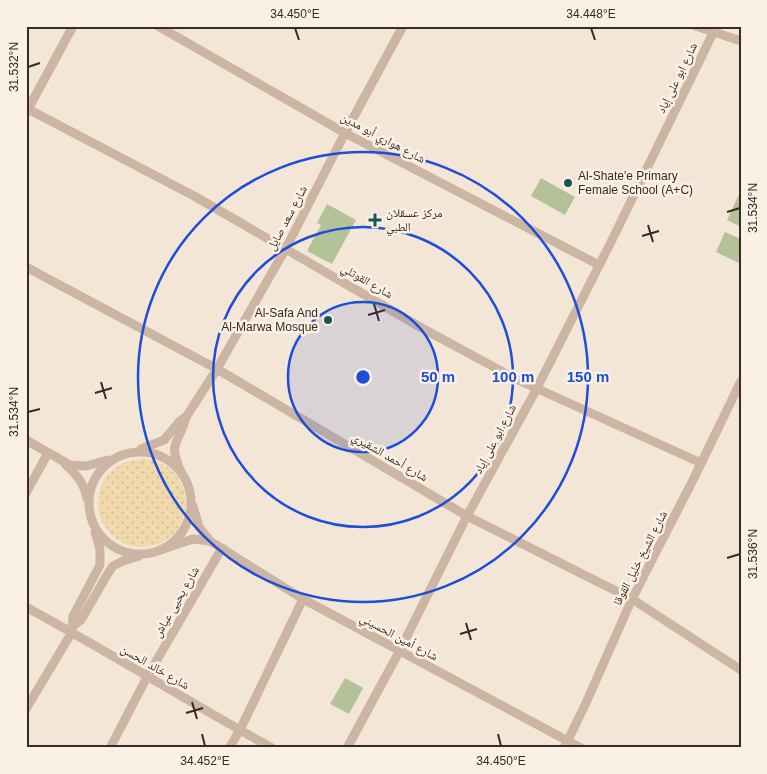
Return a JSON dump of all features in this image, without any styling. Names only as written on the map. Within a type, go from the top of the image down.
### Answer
[{"type":"street","points":[[27,110],[73,26]]},
{"type":"street","name":"شارع هواري أبو مدين","points":[[158,26],[345,133],[600,265]]},
{"type":"street","name":"شارع سعد صايل","points":[[181,472],[176,461],[174,446],[184,426],[186,417],[286,248],[403,26]]},
{"type":"street","points":[[696,26],[741,41]]},
{"type":"street","name":"شارع ابو على إياد","points":[[347,748],[400,652],[468,516],[536,390],[600,265],[713,33]]},
{"type":"street","name":"شارع القوتلي","points":[[27,110],[196,197],[420,327],[536,390],[701,463]]},
{"type":"street","name":"شارع أحمد الشقيري","points":[[26,267],[216,369],[468,516],[632,599],[740,668]]},
{"type":"street","name":"شارع الشيخ خليل القوقا","points":[[566,744],[632,599],[741,381]]},
{"type":"street","name":"شارع سعد صايل","points":[[135,452],[164,440],[180,421],[186,417]]},
{"type":"street","points":[[26,440],[70,464],[86,466],[135,452],[148,452],[162,456],[175,465],[188,486],[190,512],[186,526],[171,543],[160,550]]},
{"type":"street","points":[[26,493],[48,453]]},
{"type":"street","points":[[88,503],[90,489],[96,475],[106,464],[117,457]]},
{"type":"street","points":[[61,460],[78,476],[83,486],[100,548],[101,563],[73,616],[72,629]]},
{"type":"street","name":"شارع أمين الحسيني","points":[[190,495],[199,527],[210,541],[303,599],[566,744],[581,748]]},
{"type":"street","points":[[92,523],[102,537],[115,548],[134,554],[148,553]]},
{"type":"street","points":[[26,709],[72,629],[81,620],[114,566],[123,561],[192,539],[210,541]]},
{"type":"street","name":"شارع يحيى عياش","points":[[110,748],[147,677],[222,548]]},
{"type":"street","points":[[229,748],[240,730],[303,599]]},
{"type":"street","name":"شارع خالد الحسن","points":[[26,606],[72,629],[147,677],[272,748]]},
{"type":"sand","points":[[142,459],[159,462],[167,466],[179,478],[183,486],[186,503],[183,520],[179,528],[167,540],[159,544],[142,547],[125,544],[117,540],[105,528],[101,520],[98,503],[101,486],[105,478],[117,466],[125,462]]},
{"type":"green space","points":[[541,178],[575,197],[565,215],[531,196]]},
{"type":"green space","points":[[741,190],[741,227],[727,220]]},
{"type":"green space","points":[[327,204],[356,220],[332,264],[307,251],[321,225],[317,223]]},
{"type":"green space","points":[[725,232],[741,239],[741,264],[716,252]]},
{"type":"green space","points":[[345,678],[363,688],[349,714],[330,704]]},
{"type":"place","name":"Al-Shate'e Primary Female School (A+C)","points":[[568,183]]},
{"type":"place","name":"مركز عسقلان الطبي","points":[[375,220]]},
{"type":"place","name":"Al-Safa And Al-Marwa Mosque","points":[[328,320]]}]
